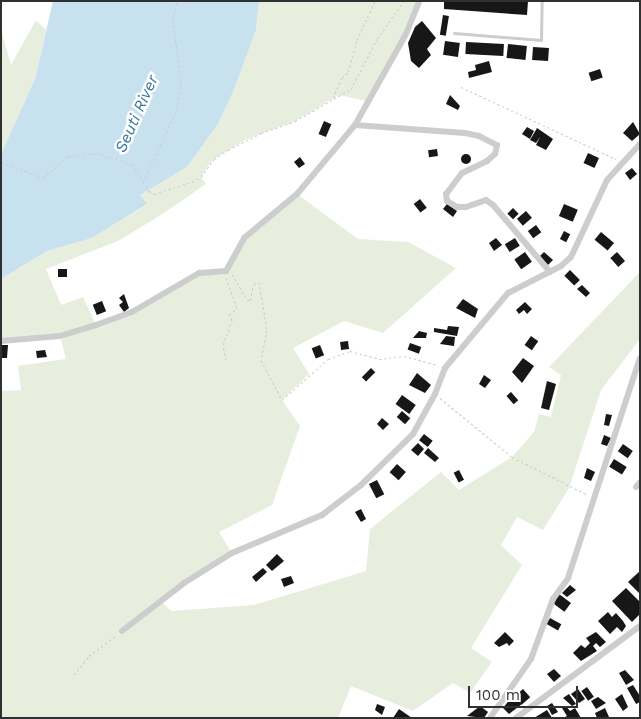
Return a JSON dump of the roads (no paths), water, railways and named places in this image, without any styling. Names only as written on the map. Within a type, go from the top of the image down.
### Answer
[{"type":"street","points":[[1,341],[60,336],[96,325],[132,312],[199,273],[226,271],[231,266],[244,238],[297,194],[355,125],[406,34],[419,1]]},
{"type":"street","points":[[355,125],[465,134],[479,136],[498,145],[495,154],[487,161],[462,173],[446,194],[447,201],[457,206],[466,207],[486,200],[493,205],[550,272]]},
{"type":"street","points":[[122,631],[184,583],[232,553],[322,515],[361,486],[413,434],[435,394],[445,368],[508,293],[562,266],[576,251],[607,180],[640,144]]},
{"type":"street","points":[[490,718],[531,659],[553,599],[568,578],[640,358]]},
{"type":"street","points":[[516,718],[640,626]]},
{"type":"lane","points":[[454,33],[541,40],[542,1]]},
{"type":"water","name":"Seuti River","points":[[53,1],[259,1],[256,30],[233,92],[218,124],[187,167],[140,195],[147,204],[92,238],[47,251],[1,279],[1,154],[35,79]]}]
